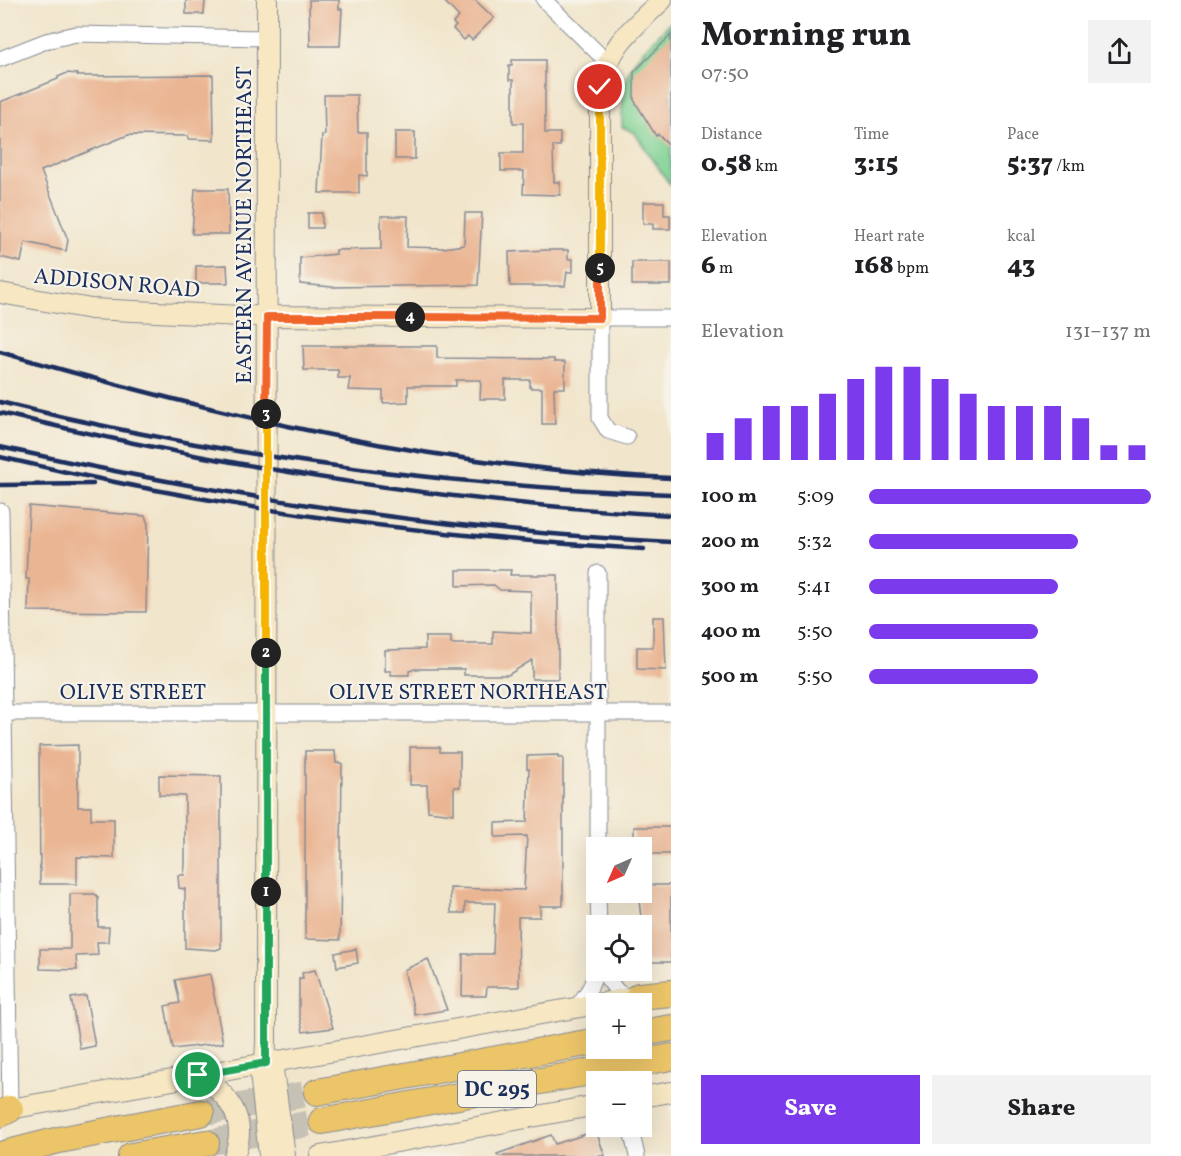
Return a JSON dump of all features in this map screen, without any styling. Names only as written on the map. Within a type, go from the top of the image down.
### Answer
[{"type":"highway","points":[[652,994],[671,991]]},
{"type":"highway","points":[[652,1031],[671,1028]]},
{"type":"highway","name":"DC 295","points":[[317,1092],[586,1043]]},
{"type":"highway","name":"DC 295","points":[[322,1121],[671,1057]]},
{"type":"highway","points":[[0,1155],[59,1140],[201,1113]]},
{"type":"highway","points":[[131,1156],[206,1143]]},
{"type":"main road","name":"EASTERN AVENUE NORTHEAST","points":[[267,0],[266,1063],[260,1072],[269,1156]]},
{"type":"main road","points":[[600,318],[598,106],[607,62],[616,45],[662,0]]},
{"type":"main road","name":"ADDISON ROAD","points":[[0,292],[91,309],[267,317],[600,318]]},
{"type":"main road","points":[[4,1111],[586,1006]]},
{"type":"main road","name":"EASTERN AVENUE NORTHEAST","points":[[266,1063],[273,1070],[285,1156]]},
{"type":"main road","points":[[198,1075],[219,1088],[229,1099],[239,1128],[234,1156]]},
{"type":"main road","points":[[652,1095],[671,1092]]},
{"type":"main road","points":[[320,1156],[586,1107]]},
{"type":"street","points":[[544,0],[607,62]]},
{"type":"street","points":[[0,59],[46,41],[76,34],[267,38]]},
{"type":"street","points":[[627,437],[608,431],[600,418],[600,318],[671,318]]},
{"type":"street","points":[[1,511],[4,1111]]},
{"type":"street","points":[[598,573],[598,837]]},
{"type":"street","name":"OLIVE STREET","points":[[2,713],[266,713]]},
{"type":"street","name":"OLIVE STREET NORTHEAST","points":[[266,713],[671,713]]},
{"type":"street","points":[[577,1007],[594,981]]},
{"type":"street","points":[[608,981],[617,991],[622,993]]},
{"type":"street","points":[[633,1137],[637,1156]]},
{"type":"green space","points":[[671,22],[671,186],[634,132],[622,127],[622,107],[626,78],[631,68],[637,58]]},
{"type":"building","points":[[186,0],[205,0],[204,14],[186,14]]},
{"type":"building","points":[[309,0],[339,0],[339,9],[342,9],[340,46],[310,46]]},
{"type":"building","points":[[443,0],[475,0],[494,18],[472,40],[468,36],[464,40],[453,29],[456,26],[453,23],[459,17]]},
{"type":"building","points":[[671,35],[671,147],[658,134],[656,136],[634,100],[634,72]]},
{"type":"building","points":[[512,60],[545,60],[545,133],[560,133],[560,146],[553,146],[554,182],[560,182],[560,195],[523,194],[524,171],[501,171],[501,153],[523,153],[523,123],[513,123],[513,80],[509,80],[509,65],[512,65]]},
{"type":"building","points":[[67,73],[77,74],[77,76],[213,75],[214,140],[188,139],[188,136],[128,135],[41,171],[68,240],[66,251],[25,242],[21,262],[0,257],[0,102],[58,79]]},
{"type":"building","points":[[324,95],[357,95],[358,132],[367,132],[367,176],[359,175],[359,193],[319,193],[322,135],[325,135]]},
{"type":"building","points":[[395,132],[415,132],[415,159],[395,159]]},
{"type":"building","points":[[195,189],[228,189],[229,234],[192,234]]},
{"type":"building","points":[[643,202],[664,202],[664,215],[670,215],[670,229],[653,229],[653,224],[643,224]]},
{"type":"building","points":[[308,213],[322,213],[322,228],[308,228]]},
{"type":"building","points":[[465,213],[482,213],[478,285],[332,287],[300,284],[300,258],[336,254],[336,250],[381,249],[381,216],[408,216],[407,247],[443,248],[464,245]]},
{"type":"building","points":[[568,250],[568,259],[573,259],[573,272],[567,272],[565,286],[510,286],[509,252]]},
{"type":"building","points":[[632,262],[671,262],[671,285],[632,285]]},
{"type":"building","points":[[227,265],[228,283],[196,283],[196,266]]},
{"type":"building","points":[[303,346],[437,346],[437,358],[554,359],[554,362],[565,362],[565,388],[554,388],[555,424],[542,424],[542,388],[530,388],[530,380],[505,380],[505,399],[480,399],[481,380],[456,380],[456,386],[408,386],[408,402],[383,403],[383,391],[348,390],[350,378],[338,378],[338,370],[304,370]]},
{"type":"building","points":[[29,506],[145,516],[148,524],[146,612],[28,611],[29,579],[26,579]]},
{"type":"building","points":[[457,570],[511,570],[510,575],[558,575],[558,679],[532,679],[532,660],[508,675],[464,675],[464,669],[415,669],[409,671],[409,675],[391,675],[391,671],[385,671],[385,650],[425,649],[425,637],[451,637],[451,644],[493,644],[493,631],[531,633],[531,591],[500,590],[494,585],[457,586]]},
{"type":"building","points":[[653,617],[664,617],[666,670],[637,669],[637,647],[653,647]]},
{"type":"building","points":[[78,745],[78,807],[91,807],[91,819],[114,819],[114,858],[77,857],[77,884],[40,884],[39,746]]},
{"type":"building","points":[[410,747],[440,747],[440,752],[460,752],[460,787],[454,787],[454,814],[428,811],[427,785],[410,785]]},
{"type":"building","points":[[305,751],[335,751],[336,763],[342,763],[340,940],[305,939]]},
{"type":"building","points":[[558,755],[558,758],[563,758],[563,906],[540,906],[540,917],[518,917],[519,987],[487,987],[486,996],[462,996],[463,954],[493,954],[495,903],[465,903],[465,913],[451,913],[450,888],[524,890],[527,836],[495,837],[495,823],[527,822],[529,769],[527,769],[527,756]]},
{"type":"building","points":[[159,775],[221,776],[221,948],[216,950],[185,948],[185,889],[179,888],[178,875],[184,875],[185,864],[185,796],[159,795]]},
{"type":"building","points":[[634,827],[671,827],[671,854],[652,854],[652,837],[634,837]]},
{"type":"building","points":[[652,885],[671,885],[671,962],[652,962],[652,915],[641,915],[639,903],[652,903]]},
{"type":"building","points":[[70,894],[95,894],[98,897],[98,927],[109,927],[108,942],[97,942],[98,955],[76,956],[77,970],[40,969],[40,949],[70,949]]},
{"type":"building","points":[[356,949],[358,963],[337,967],[335,953]]},
{"type":"building","points":[[428,959],[447,1010],[415,1015],[404,970]]},
{"type":"building","points":[[315,970],[333,1028],[303,1032],[299,1013],[299,978],[303,978],[302,973]]},
{"type":"building","points":[[210,974],[223,1043],[173,1049],[165,1006],[180,1003],[175,980]]},
{"type":"building","points":[[86,996],[95,1046],[80,1049],[71,998]]},
{"type":"building","points":[[586,1134],[586,1137],[598,1137],[605,1156],[498,1156],[497,1154],[551,1135],[555,1144]]},
{"type":"tunnel","points":[[201,1113],[317,1092]]},
{"type":"tunnel","points":[[206,1143],[322,1121]]},
{"type":"railway","points":[[0,352],[248,417],[416,451],[586,473],[671,478]]},
{"type":"railway","points":[[0,402],[166,438],[333,466],[502,484],[671,494]]},
{"type":"railway","points":[[0,413],[166,450],[333,479],[502,501],[671,515]]},
{"type":"railway","points":[[0,447],[166,481],[333,509],[502,529],[671,542]]},
{"type":"railway","points":[[0,457],[159,491],[320,517],[482,537],[644,549]]},
{"type":"railway","points":[[0,485],[93,484]]},
{"type":"route","points":[[198,1075],[266,1063],[267,317],[600,318],[598,106],[600,87]]}]
